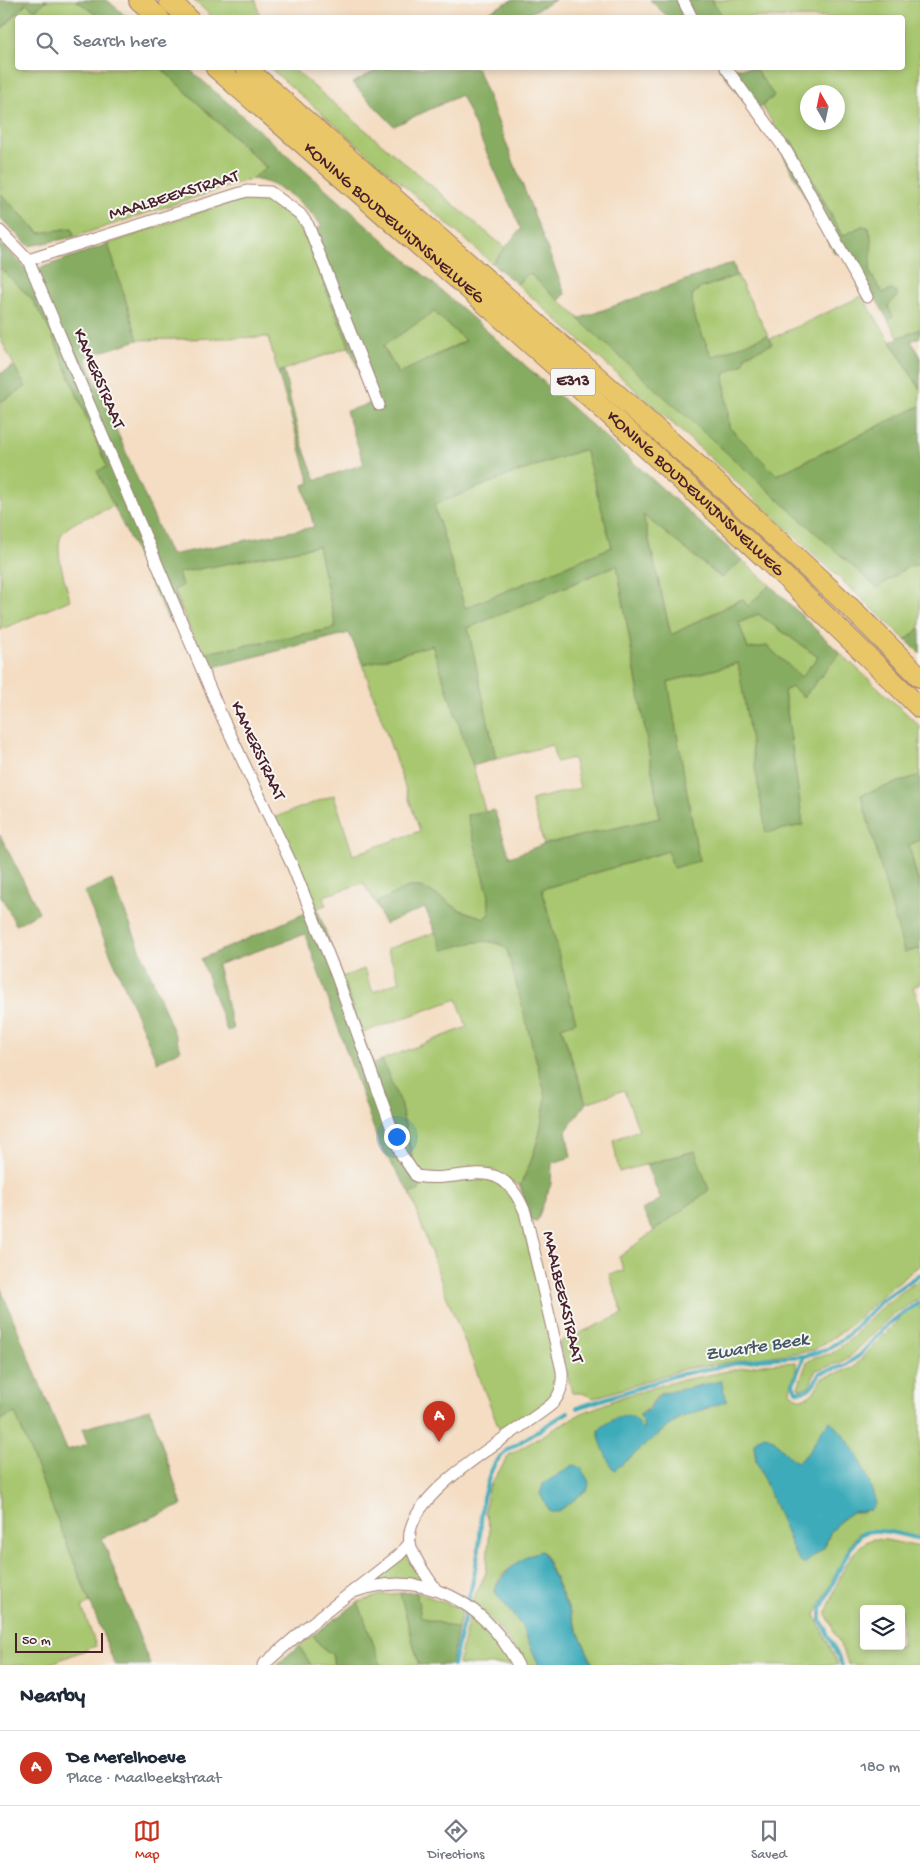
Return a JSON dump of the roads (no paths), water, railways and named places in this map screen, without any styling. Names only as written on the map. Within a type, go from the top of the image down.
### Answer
[{"type":"highway","points":[[139,0],[156,15]]},
{"type":"highway","points":[[169,0],[185,15]]},
{"type":"highway","name":"KONING BOUDEWIJNSNELWEG","points":[[218,70],[690,487],[845,633],[920,708]]},
{"type":"highway","name":"KONING BOUDEWIJNSNELWEG","points":[[248,70],[703,470],[857,614],[920,677]]},
{"type":"street","points":[[683,0],[690,15]]},
{"type":"street","points":[[727,70],[787,152],[867,297]]},
{"type":"street","name":"MAALBEEKSTRAAT","points":[[28,260],[247,190],[270,192],[300,214],[308,225],[379,405]]},
{"type":"street","name":"KAMERSTRAAT","points":[[0,232],[28,260],[222,717],[292,867],[336,974],[401,1154],[416,1176],[429,1179],[474,1173],[490,1174],[504,1180],[518,1195],[525,1212]]},
{"type":"street","name":"MAALBEEKSTRAAT","points":[[410,1543],[416,1516],[429,1497],[495,1444],[552,1404],[563,1385],[562,1371],[525,1212]]},
{"type":"street","points":[[263,1665],[308,1626],[399,1555],[410,1543],[436,1590]]},
{"type":"street","points":[[353,1592],[367,1587],[401,1584],[436,1590],[473,1608],[486,1619],[506,1642],[518,1665]]},
{"type":"water","points":[[721,1381],[727,1401],[677,1419],[615,1470],[613,1469],[599,1435],[599,1431],[604,1425],[627,1415],[635,1419],[641,1428],[644,1428],[640,1414],[648,1410],[660,1394]]},
{"type":"water","points":[[830,1421],[839,1429],[853,1448],[869,1482],[876,1504],[870,1510],[852,1512],[843,1518],[830,1533],[824,1548],[804,1564],[796,1557],[756,1460],[754,1445],[758,1438],[765,1435],[797,1462],[803,1458]]},
{"type":"water","points":[[573,1465],[581,1468],[589,1482],[588,1489],[558,1512],[550,1512],[540,1494],[543,1484]]},
{"type":"water","points":[[542,1551],[593,1665],[539,1665],[521,1625],[495,1592],[497,1585],[507,1572],[521,1560]]},
{"type":"waterway","name":"Zwarte Beek","points":[[577,1408],[677,1375],[760,1359],[804,1356],[826,1350],[847,1336],[881,1301],[920,1274]]},
{"type":"waterway","points":[[804,1356],[793,1384],[796,1391],[805,1391],[813,1384],[820,1373],[844,1366],[860,1355],[888,1324],[920,1302]]},
{"type":"waterway","name":"Zwarte Beek","points":[[453,1665],[473,1581],[479,1548],[483,1497],[490,1474],[495,1463],[506,1451],[568,1412]]},
{"type":"waterway","points":[[842,1665],[821,1620],[821,1609],[851,1547],[862,1534],[875,1531],[891,1532],[920,1539]]},
{"type":"place","name":"De Merelhoeve","points":[[439,1442]]}]
